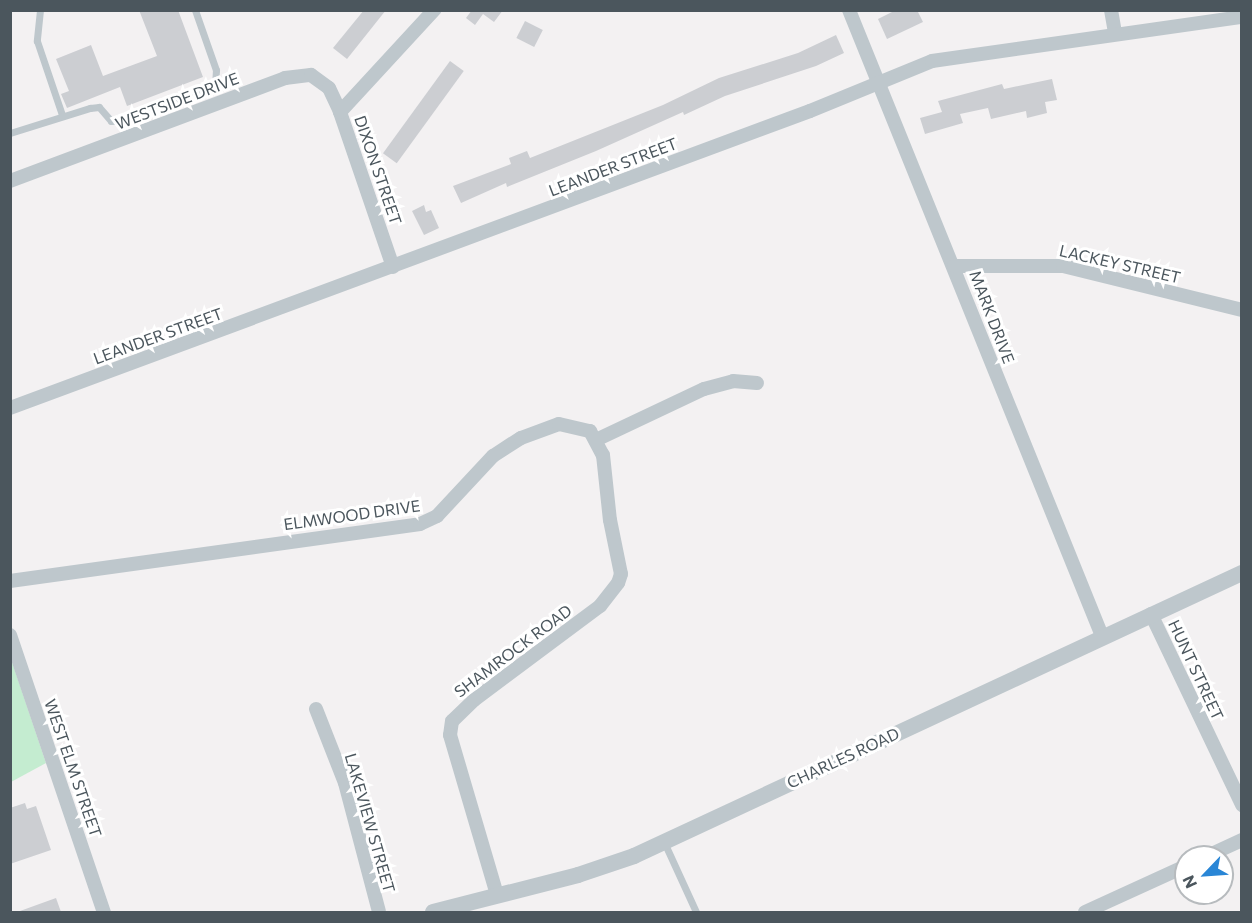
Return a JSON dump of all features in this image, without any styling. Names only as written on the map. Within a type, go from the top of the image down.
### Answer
[{"type":"street","name":"DIXON STREET","points":[[393,267],[340,112],[434,10]]},
{"type":"street","name":"MARK DRIVE","points":[[849,10],[1102,636]]},
{"type":"street","points":[[1111,10],[1115,33]]},
{"type":"street","name":"LEANDER STREET","points":[[10,408],[810,111],[932,61],[1115,33],[1242,17]]},
{"type":"street","name":"WESTSIDE DRIVE","points":[[10,181],[285,78],[311,75],[329,88],[340,112]]},
{"type":"street","name":"LACKEY STREET","points":[[954,266],[1063,266],[1242,310]]},
{"type":"street","points":[[598,439],[704,389],[732,381],[757,383]]},
{"type":"street","name":"ELMWOOD DRIVE","points":[[10,581],[420,524],[437,516],[493,456],[521,438],[559,424],[575,425],[598,439]]},
{"type":"street","name":"SHAMROCK ROAD","points":[[497,896],[450,735],[452,721],[474,700],[600,606],[618,583],[619,564],[598,439]]},
{"type":"street","name":"CHARLES ROAD","points":[[433,912],[578,875],[664,842],[1102,636],[1242,573]]},
{"type":"street","name":"HUNT STREET","points":[[1151,614],[1242,805]]},
{"type":"street","name":"WEST ELM STREET","points":[[10,635],[104,912]]},
{"type":"street","name":"LAKEVIEW STREET","points":[[316,709],[345,783],[379,912]]},
{"type":"street","points":[[1085,912],[1174,871]]},
{"type":"lane","points":[[40,10],[37,41],[62,115]]},
{"type":"lane","points":[[195,10],[216,70],[215,88],[221,102]]},
{"type":"lane","points":[[10,133],[62,115],[99,107],[111,121],[118,123],[215,88]]},
{"type":"lane","points":[[664,842],[696,912]]},
{"type":"green space","points":[[11,659],[46,763],[10,782]]},
{"type":"building","points":[[139,10],[178,10],[203,77],[127,106],[120,87],[67,108],[61,94],[69,91],[56,59],[91,45],[103,76],[157,56]]},
{"type":"building","points":[[364,10],[386,10],[347,59],[333,48]]},
{"type":"building","points":[[472,10],[503,10],[494,22],[483,14],[475,25],[466,18]]},
{"type":"building","points":[[896,10],[917,10],[923,22],[887,39],[878,19]]},
{"type":"building","points":[[525,21],[543,30],[534,47],[516,38]]},
{"type":"building","points":[[836,35],[844,53],[816,66],[725,96],[684,115],[683,112],[596,151],[507,187],[506,183],[461,203],[453,186],[511,164],[509,158],[527,151],[530,158],[663,105],[719,78],[798,53]]},
{"type":"building","points":[[450,61],[464,71],[397,163],[383,153]]},
{"type":"building","points":[[1052,79],[1057,100],[1045,102],[1047,113],[1027,118],[1026,111],[991,119],[988,108],[960,114],[963,123],[925,134],[920,118],[942,112],[938,101],[1002,84],[1004,89]]},
{"type":"building","points":[[424,205],[426,212],[431,210],[439,228],[424,235],[412,211]]},
{"type":"building","points":[[25,803],[27,809],[36,806],[51,850],[10,864],[10,808]]},
{"type":"building","points":[[56,898],[61,912],[20,911]]}]
